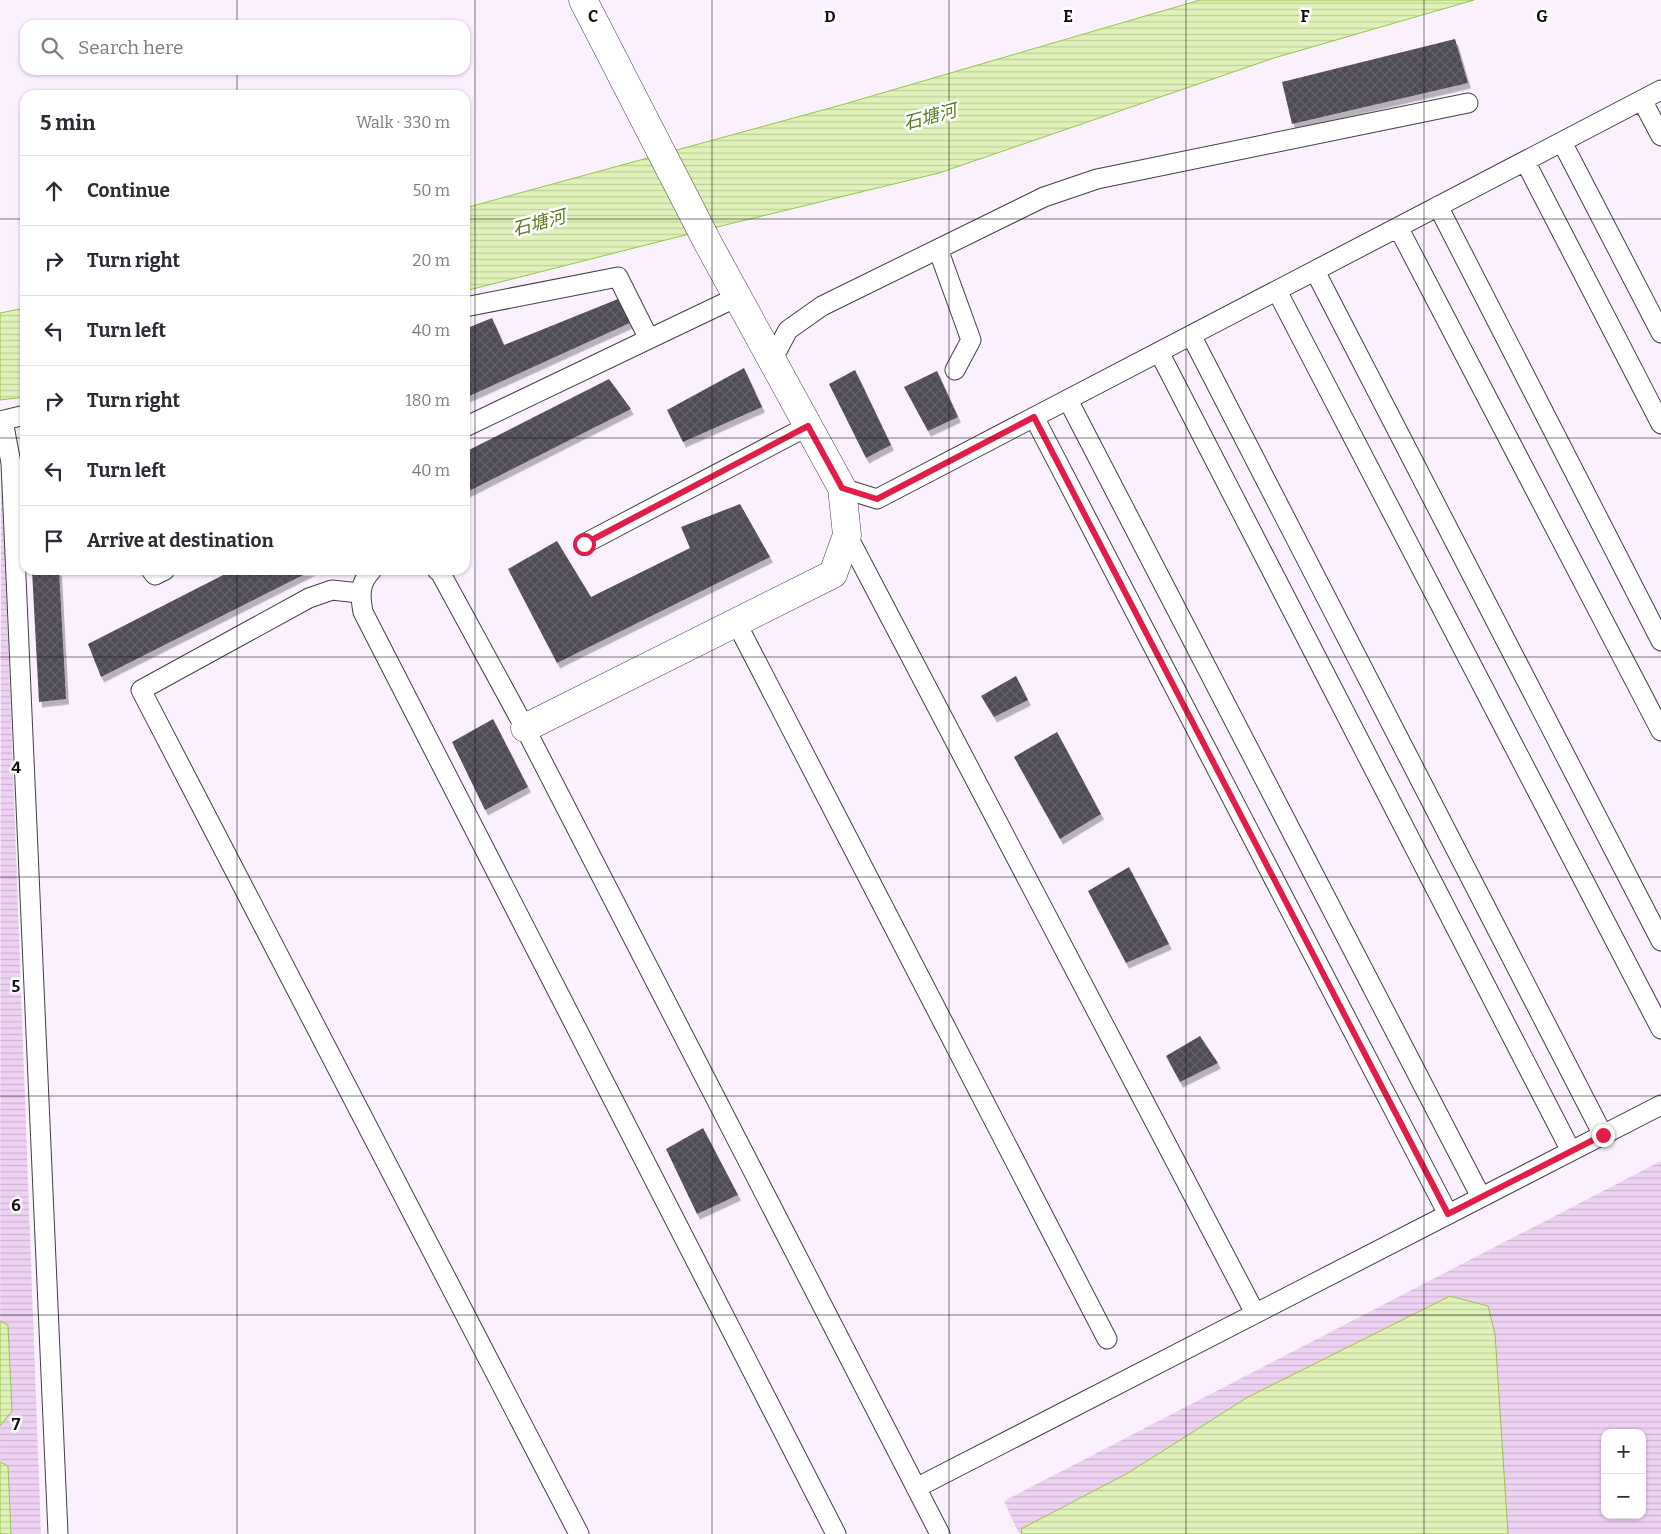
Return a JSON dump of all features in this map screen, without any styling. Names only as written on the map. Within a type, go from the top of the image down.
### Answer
[{"type":"street","points":[[525,728],[833,574],[846,535],[842,488],[709,245],[583,0]]},
{"type":"lane","points":[[842,488],[877,499],[1661,90]]},
{"type":"lane","points":[[1642,100],[1661,136]]},
{"type":"lane","points":[[772,360],[788,330],[822,306],[1044,196],[1097,178],[1468,103]]},
{"type":"lane","points":[[1562,142],[1661,333]]},
{"type":"lane","points":[[1525,161],[1661,424]]},
{"type":"lane","points":[[1438,206],[1661,641]]},
{"type":"lane","points":[[1398,227],[1661,731]]},
{"type":"lane","points":[[938,249],[971,340],[955,370]]},
{"type":"lane","points":[[1315,270],[1661,941]]},
{"type":"lane","points":[[470,306],[618,277],[649,339]]},
{"type":"lane","points":[[1276,291],[1661,1030]]},
{"type":"lane","points":[[470,425],[737,297]]},
{"type":"lane","points":[[1191,335],[1603,1135]]},
{"type":"lane","points":[[1159,352],[1571,1151]]},
{"type":"lane","points":[[1068,400],[1481,1197]]},
{"type":"lane","points":[[20,416],[1,421],[11,473],[58,1534]]},
{"type":"lane","points":[[1034,417],[1448,1214]]},
{"type":"lane","points":[[584,544],[808,426]]},
{"type":"lane","points":[[846,535],[1255,1313]]},
{"type":"lane","points":[[368,575],[359,593],[363,612],[836,1534]]},
{"type":"lane","points":[[442,575],[525,728],[940,1534]]},
{"type":"lane","points":[[359,593],[332,590],[309,598],[141,690],[579,1534]]},
{"type":"lane","points":[[736,622],[1107,1339]]},
{"type":"lane","points":[[916,1488],[1661,1105]]},
{"type":"shaded area","points":[[1,446],[41,1534],[0,1534]]},
{"type":"shaded area","points":[[1661,1161],[1661,1534],[1019,1534],[1004,1501]]},
{"type":"water","name":"石塘河","points":[[1200,0],[1474,0],[1274,58],[939,173],[470,290],[470,207],[841,105]]},
{"type":"water","points":[[20,309],[20,398],[0,400],[0,313]]},
{"type":"water","points":[[1450,1296],[1488,1306],[1495,1334],[1508,1534],[1022,1534],[1021,1529],[1128,1473],[1248,1397]]},
{"type":"water","points":[[0,1321],[8,1325],[12,1411],[0,1426]]},
{"type":"water","points":[[0,1462],[8,1466],[11,1534],[0,1534]]},
{"type":"building","points":[[1455,39],[1468,83],[1292,124],[1282,82]]},
{"type":"building","points":[[618,299],[632,322],[470,396],[470,327],[492,318],[504,345]]},
{"type":"building","points":[[744,368],[762,407],[683,442],[667,410]]},
{"type":"building","points":[[855,370],[891,445],[866,458],[829,384]]},
{"type":"building","points":[[937,371],[958,417],[928,431],[904,387]]},
{"type":"building","points":[[609,379],[631,409],[470,490],[470,449]]},
{"type":"building","points":[[740,504],[770,557],[557,663],[508,569],[557,541],[591,597],[690,548],[681,527]]},
{"type":"building","points":[[32,575],[59,575],[66,699],[39,702]]},
{"type":"building","points":[[223,575],[303,575],[101,677],[88,644]]},
{"type":"building","points":[[1016,676],[1028,700],[994,717],[981,696]]},
{"type":"building","points":[[493,719],[528,787],[485,810],[452,742]]},
{"type":"building","points":[[1057,732],[1101,814],[1060,839],[1014,757]]},
{"type":"building","points":[[1129,867],[1169,944],[1126,963],[1088,891]]},
{"type":"building","points":[[1200,1036],[1218,1063],[1180,1082],[1166,1056]]},
{"type":"building","points":[[703,1128],[738,1195],[697,1214],[666,1149]]},
{"type":"route","points":[[584,544],[808,426],[842,488],[877,499],[1034,417],[1448,1214],[1603,1135]]}]
